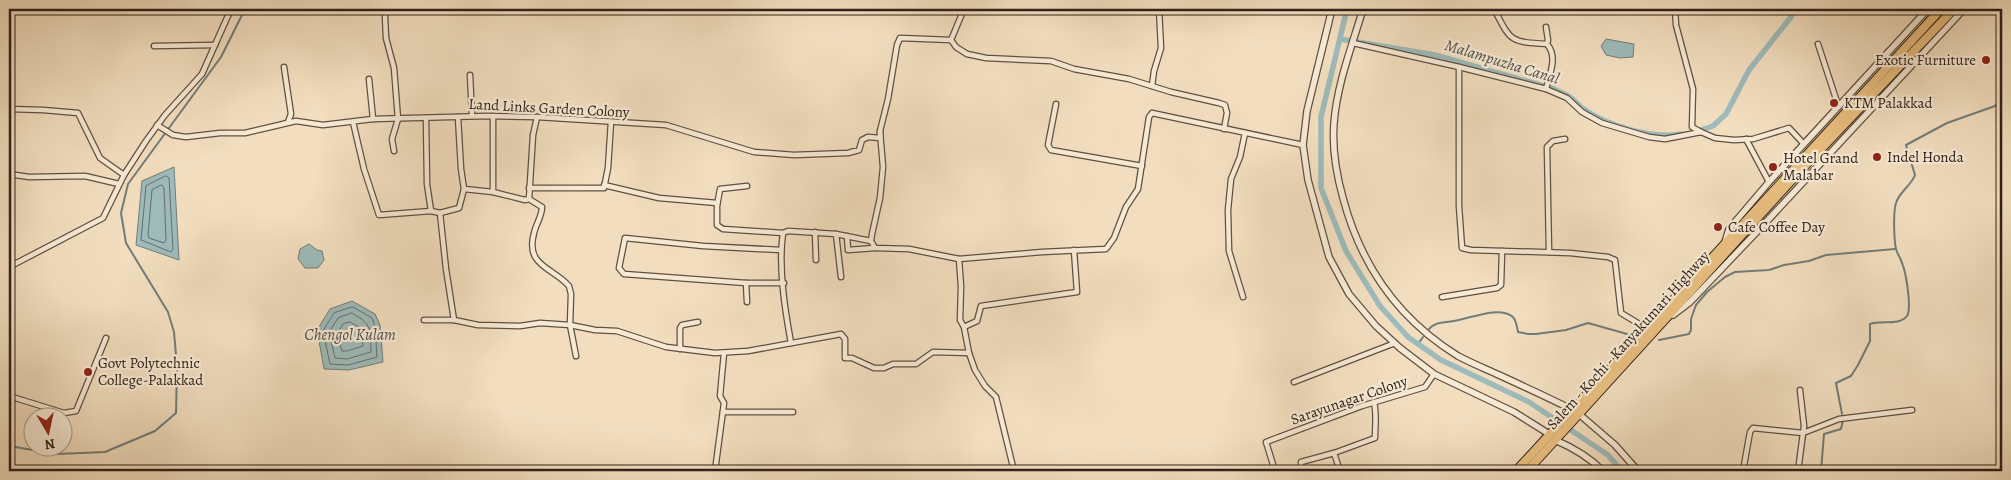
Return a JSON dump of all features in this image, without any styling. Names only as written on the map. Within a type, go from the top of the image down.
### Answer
[{"type":"highway","name":"Salem - Kochi - Kanyakumari Highway","points":[[1527,471],[1571,409],[1941,9]]},
{"type":"highway","name":"Salem - Kochi - Kanyakumari Highway","points":[[1516,471],[1579,414],[1833,136],[1954,9]]},
{"type":"street","points":[[9,267],[103,218],[124,175],[157,125],[202,74],[231,9]]},
{"type":"street","points":[[387,9],[385,17],[386,38],[394,68],[398,119],[392,139],[394,151]]},
{"type":"street","points":[[951,40],[964,9]]},
{"type":"street","points":[[1152,86],[1154,71],[1161,48],[1159,9]]},
{"type":"street","points":[[1332,9],[1307,111],[1303,145],[1308,180],[1329,257],[1349,294],[1376,326],[1395,344],[1434,374],[1514,412],[1552,437],[1578,450],[1603,471]]},
{"type":"street","points":[[1363,9],[1340,87],[1334,122],[1337,174],[1348,216],[1359,247],[1381,286],[1410,319],[1452,352],[1571,409]]},
{"type":"street","points":[[1494,9],[1507,33],[1518,42],[1547,44]]},
{"type":"street","points":[[1675,9],[1676,25],[1693,90],[1692,127],[1715,138],[1746,140],[1789,128],[1803,143]]},
{"type":"street","points":[[1725,242],[1729,229],[1769,182],[1928,9]]},
{"type":"street","points":[[1667,318],[1690,302],[1964,9]]},
{"type":"street","points":[[1546,27],[1547,44],[1552,51],[1553,62],[1546,89]]},
{"type":"street","points":[[875,248],[871,241],[880,198],[883,167],[880,131],[888,99],[897,45],[900,38],[951,40]]},
{"type":"street","points":[[951,40],[956,47],[967,54],[986,58],[1051,61],[1074,68],[1129,79],[1225,105],[1227,113],[1224,128]]},
{"type":"street","points":[[1354,40],[1546,89],[1567,98],[1582,112],[1602,123],[1624,131],[1665,139],[1701,132]]},
{"type":"street","points":[[1818,44],[1838,105]]},
{"type":"street","points":[[154,46],[215,45]]},
{"type":"street","points":[[284,67],[291,114],[288,122]]},
{"type":"street","points":[[1459,67],[1459,206],[1462,248],[1471,250],[1549,252],[1608,257],[1615,260],[1621,313],[1646,328]]},
{"type":"street","points":[[470,75],[472,116]]},
{"type":"street","points":[[369,79],[373,119]]},
{"type":"street","points":[[1056,104],[1048,145],[1051,150],[1142,166]]},
{"type":"street","points":[[9,109],[78,113],[100,158],[124,175]]},
{"type":"street","points":[[847,236],[848,250],[875,248],[908,249],[959,258],[1106,249],[1114,238],[1126,207],[1138,189],[1149,117],[1152,113],[1303,145]]},
{"type":"street","name":"Land Links Garden Colony","points":[[157,125],[186,137],[220,133],[246,133],[296,121],[322,124],[373,119],[472,116],[538,117],[666,125],[754,152],[794,155],[848,153],[859,150],[862,140],[868,137],[880,138],[880,131]]},
{"type":"street","points":[[493,116],[493,192]]},
{"type":"street","points":[[353,122],[364,169],[379,215],[431,210],[440,213],[459,208],[464,189],[460,169],[458,117]]},
{"type":"street","points":[[529,199],[533,135],[538,117]]},
{"type":"street","points":[[426,118],[426,184],[431,210]]},
{"type":"street","points":[[530,188],[604,188],[608,168],[611,122]]},
{"type":"street","points":[[1243,297],[1229,251],[1228,210],[1231,179],[1240,157],[1245,133]]},
{"type":"street","points":[[1549,252],[1547,147],[1553,141],[1565,139]]},
{"type":"street","points":[[1746,140],[1769,182]]},
{"type":"street","points":[[9,174],[29,177],[85,176],[119,184]]},
{"type":"street","points":[[604,185],[659,198],[717,203]]},
{"type":"street","points":[[747,186],[720,189],[717,203],[717,225],[723,229],[783,233],[788,231],[816,232],[871,241]]},
{"type":"street","points":[[464,189],[493,192],[524,200],[529,199],[542,209],[533,236],[534,257],[540,264],[569,286],[571,294],[570,325],[576,356]]},
{"type":"street","points":[[440,213],[454,320]]},
{"type":"street","points":[[816,232],[816,260]]},
{"type":"street","points":[[783,233],[780,250],[785,310],[791,343]]},
{"type":"street","points":[[836,234],[841,277]]},
{"type":"street","points":[[780,250],[703,246],[625,238],[619,268],[624,274],[746,283],[784,283]]},
{"type":"street","points":[[964,327],[977,321],[981,306],[1077,292],[1074,250]]},
{"type":"street","points":[[1442,297],[1497,288],[1501,284],[1502,251]]},
{"type":"street","points":[[959,258],[961,286],[960,320],[964,327],[969,353],[975,370],[996,397],[1014,471]]},
{"type":"street","points":[[746,283],[747,302]]},
{"type":"street","points":[[424,320],[454,320],[478,325],[570,325],[595,330],[618,331],[680,350],[724,352],[748,351],[841,334],[845,339],[845,358],[852,358],[874,368],[884,368],[893,364],[916,364],[933,352],[969,353]]},
{"type":"street","points":[[680,350],[680,328],[682,325],[698,322]]},
{"type":"street","points":[[9,396],[64,413],[76,410],[106,338]]},
{"type":"street","points":[[1294,382],[1395,344]]},
{"type":"street","points":[[715,471],[724,403],[720,396],[724,352]]},
{"type":"street","name":"Sarayunagar Colony","points":[[1275,471],[1266,442],[1374,402],[1425,387],[1434,374]]},
{"type":"street","points":[[1798,471],[1803,433],[1800,390]]},
{"type":"street","points":[[1301,471],[1301,462],[1334,453],[1375,438],[1375,426],[1378,418],[1374,402]]},
{"type":"street","points":[[1743,471],[1750,432],[1753,428],[1803,433],[1839,419],[1912,410]]},
{"type":"street","points":[[723,412],[793,412]]},
{"type":"street","points":[[1579,414],[1615,445],[1638,471]]},
{"type":"street","points":[[1334,453],[1340,471]]},
{"type":"water","points":[[1606,39],[1634,44],[1633,57],[1620,58],[1606,55],[1601,46]]},
{"type":"water","points":[[174,167],[179,260],[136,245],[142,181]]},
{"type":"water","points":[[309,244],[322,251],[324,260],[318,268],[305,268],[298,259],[300,249]]},
{"type":"water","name":"Chengol Kulam","points":[[352,301],[375,314],[380,325],[383,362],[349,370],[324,369],[317,330],[330,309]]},
{"type":"waterway","points":[[9,446],[57,454],[105,452],[155,431],[176,413],[177,367],[174,332],[168,312],[126,243],[121,213],[128,184],[221,57],[245,9]]},
{"type":"waterway","points":[[1347,9],[1321,117],[1321,188],[1346,251],[1380,306],[1408,337],[1441,360],[1529,402],[1608,455],[1622,471]]},
{"type":"waterway","name":"Malampuzha Canal","points":[[1695,132],[1713,126],[1726,114],[1749,70],[1791,17],[1793,9]]},
{"type":"waterway","name":"Malampuzha Canal","points":[[1340,39],[1435,55],[1554,89],[1569,97],[1592,114],[1630,130],[1656,135],[1681,134]]},
{"type":"waterway","points":[[1842,414],[1836,383],[1851,376],[1858,365],[1870,341],[1870,324],[1899,321],[1904,319],[1908,312],[1907,282],[1904,268],[1896,249],[1894,226],[1895,207],[1898,199],[1915,175],[1906,145],[1947,123],[1995,106],[2001,99],[1999,72],[2002,70]]},
{"type":"waterway","points":[[1659,340],[1689,334],[1691,319],[1696,305],[1707,292],[1725,277],[1735,272],[1769,270],[1826,255],[1895,249]]},
{"type":"waterway","points":[[1429,329],[1441,323],[1500,312],[1513,317],[1518,332],[1528,334],[1566,330],[1588,323],[1627,334]]},
{"type":"waterway","points":[[1418,344],[1423,337]]},
{"type":"waterway","points":[[1821,471],[1824,434],[1841,429],[1843,420]]},
{"type":"place","name":"Exotic Furniture","points":[[1986,60]]},
{"type":"place","name":"KTM Palakkad","points":[[1834,103]]},
{"type":"place","name":"Indel Honda","points":[[1877,157]]},
{"type":"place","name":"Hotel Grand Malabar","points":[[1773,167]]},
{"type":"place","name":"Cafe Coffee Day","points":[[1718,227]]},
{"type":"place","name":"Govt Polytechnic College-Palakkad","points":[[88,372]]}]
